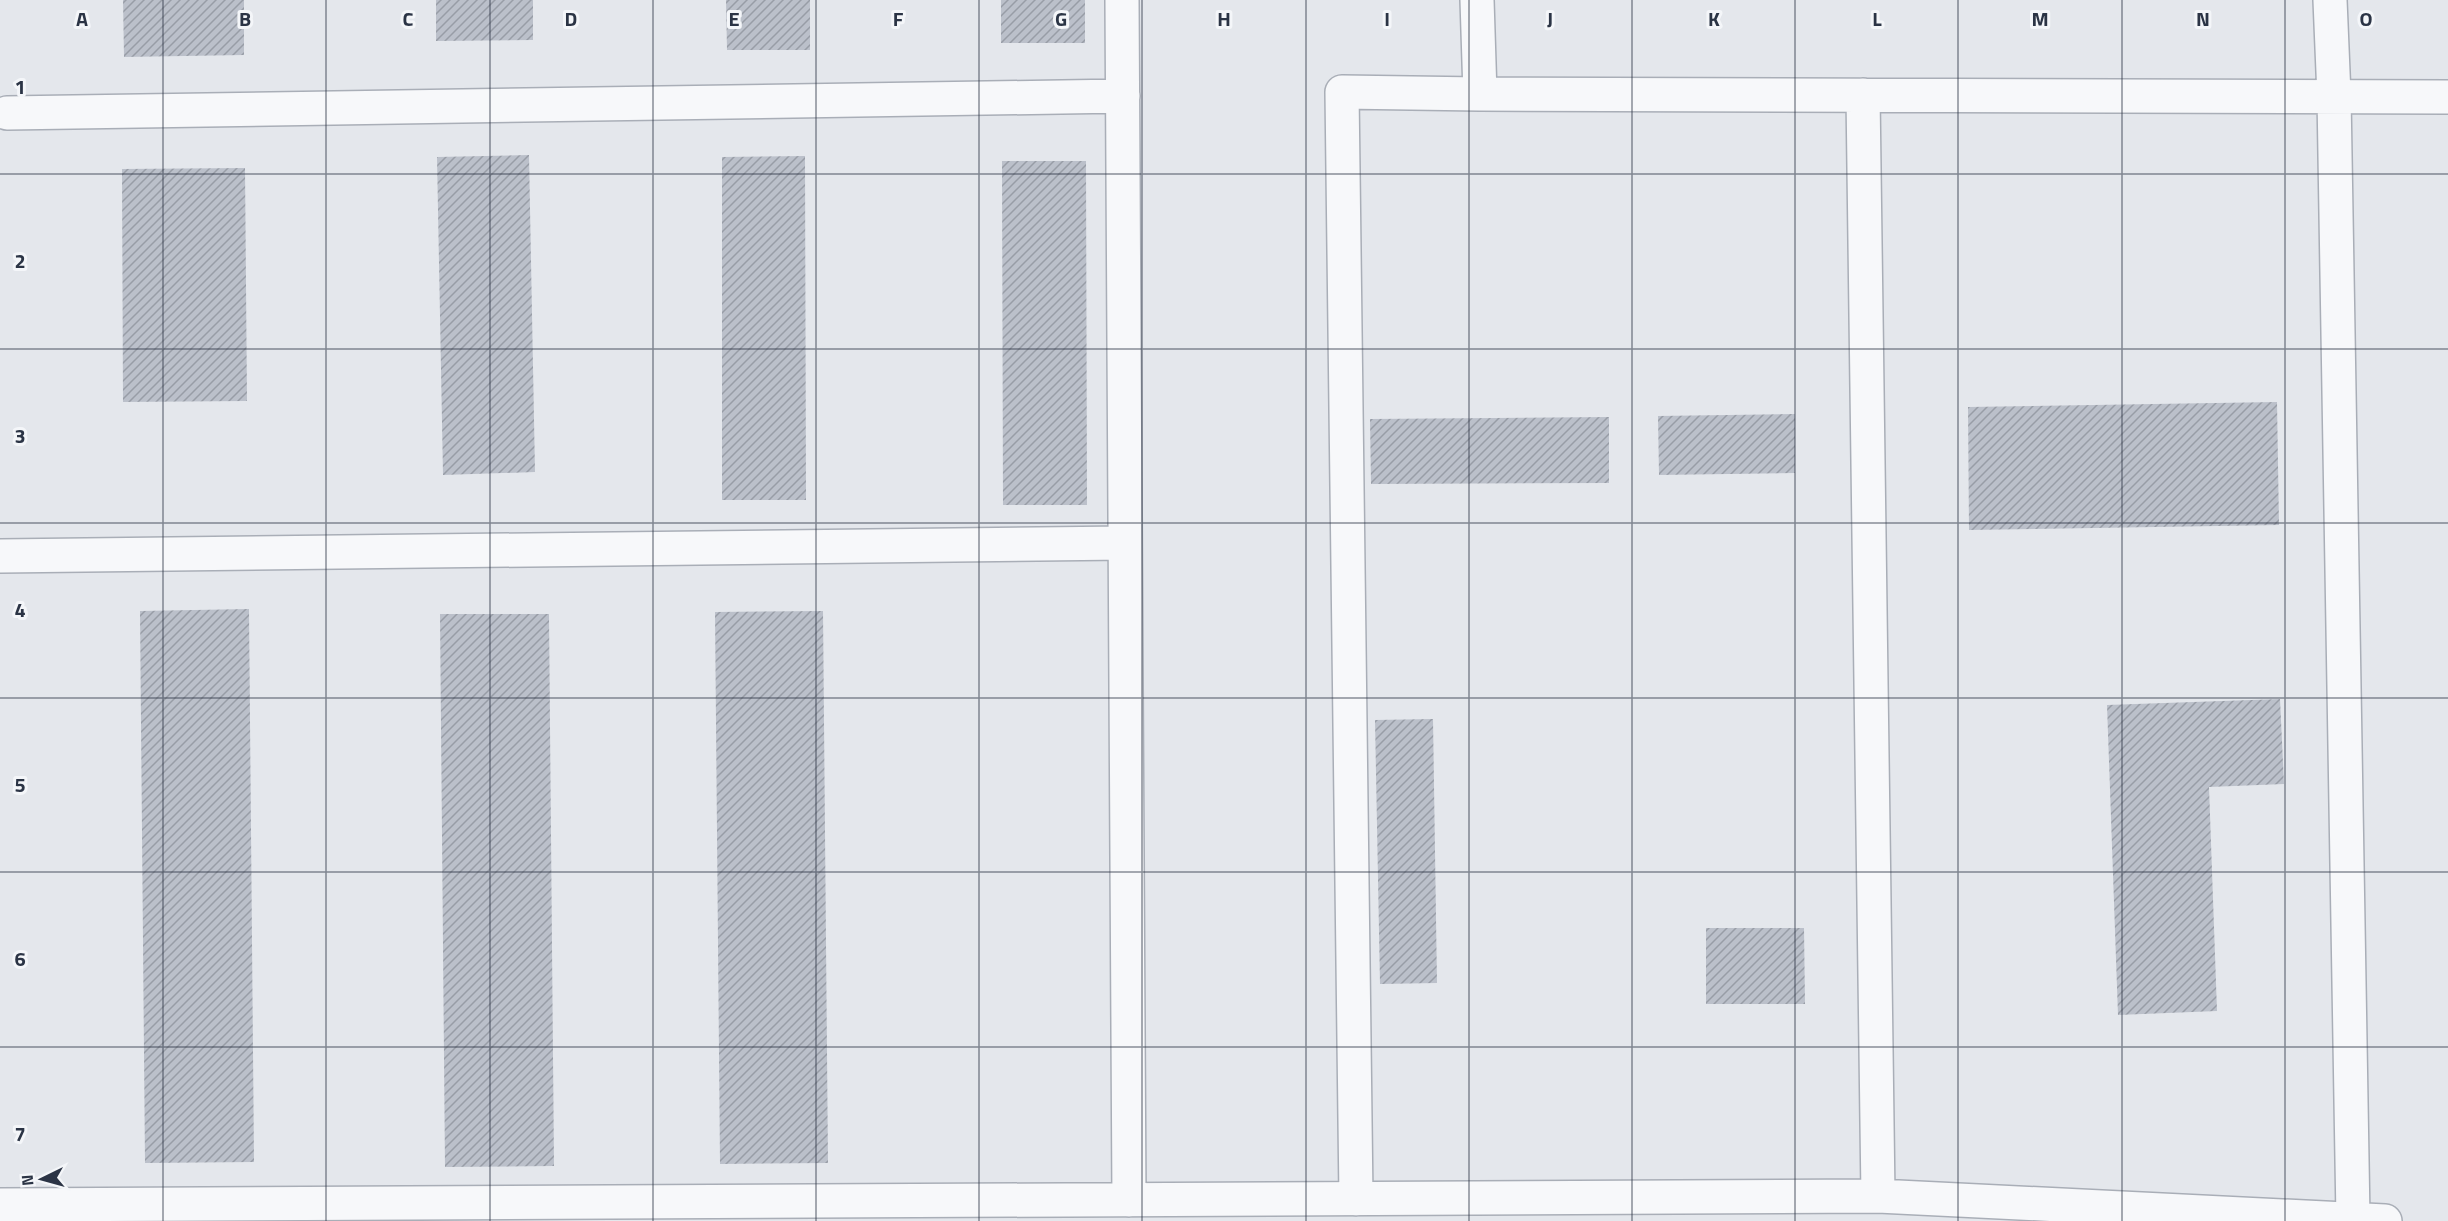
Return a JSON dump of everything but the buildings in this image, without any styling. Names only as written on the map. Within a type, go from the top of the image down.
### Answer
[{"type":"lane","points":[[1122,0],[1129,1200]]},
{"type":"lane","points":[[1478,0],[1480,94]]},
{"type":"lane","points":[[0,1205],[1878,1196],[2369,1220],[2330,0]]},
{"type":"lane","points":[[1356,1199],[1342,92],[2448,97]]},
{"type":"lane","points":[[1863,95],[1878,1196]]},
{"type":"lane","points":[[7,113],[1123,96]]},
{"type":"lane","points":[[0,556],[1125,543]]}]
